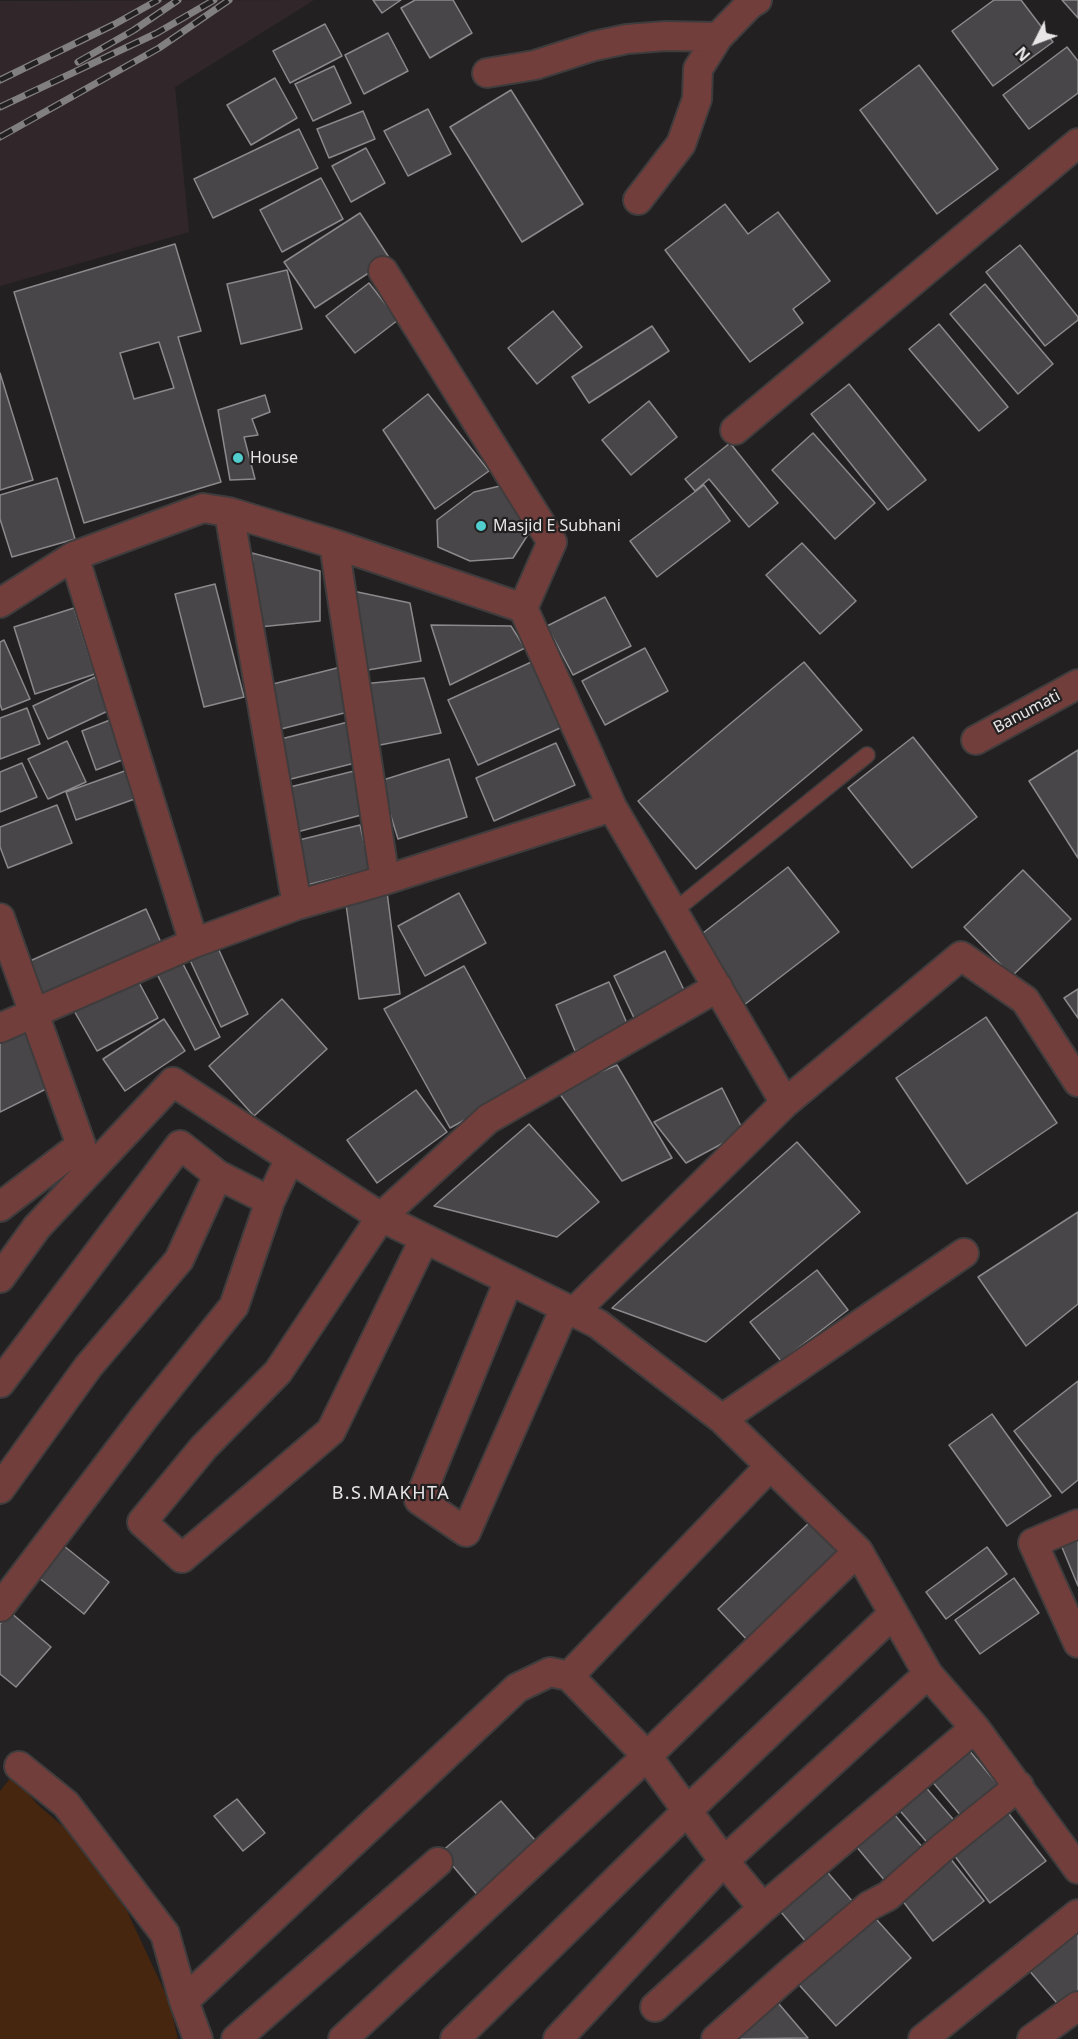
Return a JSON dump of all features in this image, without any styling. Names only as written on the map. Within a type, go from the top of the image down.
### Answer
[{"type":"street","points":[[638,200],[681,144],[697,99],[698,69],[718,37],[757,0]]},
{"type":"street","points":[[487,73],[535,65],[594,46],[627,39],[666,36],[718,37]]},
{"type":"street","points":[[735,430],[1078,143]]},
{"type":"street","points":[[383,271],[552,542],[523,608]]},
{"type":"street","points":[[0,603],[74,556],[203,508],[229,512],[334,544],[523,608],[612,807],[785,1103]]},
{"type":"street","points":[[229,512],[297,905]]},
{"type":"street","points":[[334,544],[385,880]]},
{"type":"street","points":[[74,556],[194,943]]},
{"type":"street","name":"Banumati","points":[[976,740],[1078,684]]},
{"type":"street","points":[[0,1028],[194,943],[297,905],[385,880],[612,807]]},
{"type":"street","points":[[0,918],[81,1145]]},
{"type":"street","points":[[509,1280],[419,1500],[466,1532],[570,1310],[785,1103],[961,956],[1025,1000],[1078,1082]]},
{"type":"street","points":[[424,1240],[331,1431],[182,1558],[142,1522],[204,1447],[279,1372],[381,1217],[488,1119],[718,987]]},
{"type":"street","points":[[0,1207],[81,1145],[173,1082]]},
{"type":"street","points":[[173,1082],[381,1217],[598,1324],[722,1419],[858,1551],[928,1674],[975,1728],[1078,1869]]},
{"type":"street","points":[[0,1278],[37,1227],[173,1082]]},
{"type":"street","points":[[0,1383],[180,1145],[218,1174],[270,1201]]},
{"type":"street","points":[[0,1607],[146,1414],[234,1306],[270,1201],[290,1158]]},
{"type":"street","points":[[0,1489],[88,1367],[179,1260],[218,1174]]},
{"type":"street","points":[[722,1419],[963,1253]]},
{"type":"street","points":[[568,1676],[770,1466]]},
{"type":"street","points":[[1078,1524],[1033,1543],[1078,1643]]},
{"type":"street","points":[[343,2039],[647,1756],[858,1551]]},
{"type":"street","points":[[455,2039],[688,1810],[893,1614]]},
{"type":"street","points":[[184,2001],[517,1688],[550,1672],[568,1676],[647,1756],[724,1862],[763,1908]]},
{"type":"street","points":[[558,2039],[724,1862],[928,1674]]},
{"type":"street","points":[[655,2007],[763,1908],[975,1728]]},
{"type":"street","points":[[20,1766],[66,1804],[165,1934],[184,2001],[198,2039]]},
{"type":"street","points":[[716,2039],[869,1906],[888,1896],[942,1848],[1019,1786]]},
{"type":"street","points":[[236,2039],[438,1862]]},
{"type":"street","points":[[922,2039],[1078,1914]]},
{"type":"street","points":[[1032,2039],[1078,2006]]},
{"type":"lane","points":[[673,912],[867,755]]},
{"type":"shaded area","points":[[314,0],[175,87],[189,232],[0,286],[0,1]]},
{"type":"shaded area","points":[[13,1775],[37,1804],[81,1842],[127,1911],[169,2001],[178,2039],[0,2039],[0,1791]]},
{"type":"building","points":[[373,0],[401,0],[382,13]]},
{"type":"building","points":[[415,0],[453,0],[472,33],[430,58],[401,8]]},
{"type":"building","points":[[994,0],[1021,0],[1053,42],[993,86],[952,31]]},
{"type":"building","points":[[1062,0],[1078,0],[1078,18]]},
{"type":"building","points":[[325,24],[342,56],[290,83],[273,51]]},
{"type":"building","points":[[388,33],[408,71],[364,94],[345,55]]},
{"type":"building","points":[[1067,47],[1078,61],[1078,93],[1029,129],[1003,95]]},
{"type":"building","points":[[919,65],[998,169],[937,214],[860,110]]},
{"type":"building","points":[[334,66],[351,103],[313,121],[295,84]]},
{"type":"building","points":[[275,78],[297,118],[251,145],[227,105]]},
{"type":"building","points":[[511,90],[583,204],[522,242],[450,127]]},
{"type":"building","points":[[428,109],[451,154],[408,176],[384,131]]},
{"type":"building","points":[[363,111],[375,139],[329,158],[317,129]]},
{"type":"building","points":[[299,129],[318,168],[213,218],[194,179]]},
{"type":"building","points":[[366,148],[385,183],[351,202],[332,166]]},
{"type":"building","points":[[321,178],[343,219],[282,252],[260,210]]},
{"type":"building","points":[[725,204],[748,234],[778,212],[830,281],[793,309],[803,323],[750,362],[665,250]]},
{"type":"building","points":[[360,213],[390,259],[315,308],[284,262]]},
{"type":"building","points":[[175,244],[201,331],[178,337],[221,482],[84,523],[14,292]],"holes":[[[159,342],[174,388],[134,399],[120,353]]]},
{"type":"building","points":[[1020,245],[1078,317],[1078,320],[1045,346],[986,272]]},
{"type":"building","points":[[287,270],[302,329],[241,344],[227,284]]},
{"type":"building","points":[[369,283],[398,320],[355,353],[326,316]]},
{"type":"building","points":[[985,284],[1053,364],[1018,394],[950,314]]},
{"type":"building","points":[[553,311],[582,347],[537,384],[508,348]]},
{"type":"building","points":[[939,324],[1008,407],[979,431],[909,349]]},
{"type":"building","points":[[652,326],[669,351],[589,403],[572,377]]},
{"type":"building","points":[[0,373],[33,480],[0,490]]},
{"type":"building","points":[[849,384],[926,480],[888,510],[811,414]]},
{"type":"building","points":[[428,394],[489,471],[435,509],[383,430]]},
{"type":"building","name":"House","points":[[265,395],[270,412],[252,419],[258,435],[244,437],[255,479],[230,480],[218,410]]},
{"type":"building","points":[[649,401],[677,437],[631,475],[602,440]]},
{"type":"building","points":[[813,433],[875,503],[835,539],[772,470]]},
{"type":"building","points":[[730,443],[778,503],[749,527],[709,479],[695,491],[685,479]]},
{"type":"building","points":[[57,478],[75,539],[12,557],[0,519],[0,495]]},
{"type":"building","points":[[704,485],[730,521],[657,577],[630,541]]},
{"type":"building","name":"Masjid E Subhani","points":[[500,486],[529,533],[513,558],[470,561],[438,547],[437,520],[474,492]]},
{"type":"building","points":[[802,543],[856,601],[820,634],[766,575]]},
{"type":"building","points":[[252,553],[320,571],[320,621],[259,627]]},
{"type":"building","points":[[215,584],[244,697],[204,707],[175,594]]},
{"type":"building","points":[[348,590],[410,603],[421,661],[362,671]]},
{"type":"building","points":[[605,597],[631,646],[573,675],[547,626]]},
{"type":"building","points":[[74,608],[95,674],[35,694],[14,627]]},
{"type":"building","points":[[431,625],[511,626],[525,648],[450,685]]},
{"type":"building","points":[[4,640],[30,699],[2,710],[0,704],[0,642]]},
{"type":"building","points":[[645,648],[668,691],[605,725],[582,681]]},
{"type":"building","points":[[538,659],[569,724],[478,765],[448,700]]},
{"type":"building","points":[[804,662],[862,730],[696,869],[638,801]]},
{"type":"building","points":[[341,667],[352,711],[277,730],[265,686]]},
{"type":"building","points":[[95,677],[110,710],[48,739],[33,706]]},
{"type":"building","points":[[424,678],[441,733],[375,746],[362,684]]},
{"type":"building","points":[[27,708],[40,744],[0,759],[0,718]]},
{"type":"building","points":[[115,718],[130,757],[96,770],[82,731]]},
{"type":"building","points":[[348,722],[359,762],[283,781],[273,741]]},
{"type":"building","points":[[913,737],[977,817],[912,868],[848,788]]},
{"type":"building","points":[[67,741],[86,782],[48,799],[28,759]]},
{"type":"building","points":[[556,743],[575,785],[494,821],[476,778]]},
{"type":"building","points":[[1078,750],[1078,858],[1029,781]]},
{"type":"building","points":[[449,759],[467,817],[398,839],[380,781]]},
{"type":"building","points":[[22,763],[37,797],[0,812],[0,772]]},
{"type":"building","points":[[133,768],[143,796],[76,820],[66,792]]},
{"type":"building","points":[[358,770],[369,813],[297,832],[286,788]]},
{"type":"building","points":[[57,805],[72,843],[8,868],[0,847],[0,827]]},
{"type":"building","points":[[360,825],[370,869],[303,886],[291,842]]},
{"type":"building","points":[[788,867],[839,932],[744,1005],[694,940]]},
{"type":"building","points":[[1023,870],[1071,919],[1012,976],[964,927]]},
{"type":"building","points":[[387,892],[400,994],[359,999],[345,897]]},
{"type":"building","points":[[459,893],[486,943],[425,976],[398,926]]},
{"type":"building","points":[[146,909],[163,947],[39,1002],[21,965]]},
{"type":"building","points":[[218,948],[248,1014],[221,1027],[190,960]]},
{"type":"building","points":[[665,951],[687,996],[635,1020],[614,976]]},
{"type":"building","points":[[179,956],[220,1037],[195,1050],[154,968]]},
{"type":"building","points":[[464,966],[529,1085],[450,1128],[384,1009]]},
{"type":"building","points":[[135,975],[158,1018],[97,1051],[73,1009]]},
{"type":"building","points":[[609,982],[629,1028],[575,1051],[556,1005]]},
{"type":"building","points":[[1078,989],[1078,1018],[1064,998]]},
{"type":"building","points":[[282,999],[327,1049],[254,1116],[209,1066]]},
{"type":"building","points":[[986,1017],[1057,1123],[967,1184],[896,1078]]},
{"type":"building","points":[[164,1019],[185,1051],[125,1091],[103,1059]]},
{"type":"building","points":[[24,1025],[54,1085],[0,1112],[0,1037]]},
{"type":"building","points":[[617,1065],[672,1158],[622,1181],[557,1090]]},
{"type":"building","points":[[722,1088],[744,1132],[686,1163],[654,1122]]},
{"type":"building","points":[[416,1090],[447,1132],[377,1183],[347,1140]]},
{"type":"building","points":[[529,1124],[599,1202],[557,1237],[434,1206]]},
{"type":"building","points":[[797,1142],[860,1212],[706,1342],[612,1308]]},
{"type":"building","points":[[1078,1212],[1078,1304],[1026,1346],[978,1277]]},
{"type":"building","points":[[817,1270],[848,1310],[781,1361],[750,1322]]},
{"type":"building","points":[[1078,1381],[1078,1480],[1062,1493],[1014,1431]]},
{"type":"building","points":[[992,1414],[1051,1496],[1007,1526],[949,1445]]},
{"type":"building","points":[[810,1522],[842,1557],[750,1643],[718,1609]]},
{"type":"building","points":[[1078,1532],[1078,1586],[1059,1540]]},
{"type":"building","points":[[59,1542],[109,1582],[84,1614],[34,1574]]},
{"type":"building","points":[[987,1547],[1007,1574],[946,1619],[926,1592]]},
{"type":"building","points":[[1014,1578],[1039,1613],[980,1654],[955,1620]]},
{"type":"building","points":[[10,1612],[51,1647],[16,1687],[0,1674],[0,1624]]},
{"type":"building","points":[[968,1749],[1004,1792],[967,1823],[931,1780]]},
{"type":"building","points":[[923,1784],[958,1825],[931,1847],[896,1806]]},
{"type":"building","points":[[237,1799],[265,1833],[243,1851],[214,1816]]},
{"type":"building","points":[[501,1801],[541,1847],[480,1898],[441,1852]]},
{"type":"building","points":[[1002,1805],[1046,1861],[990,1903],[948,1847]]},
{"type":"building","points":[[888,1807],[930,1856],[891,1888],[850,1839]]},
{"type":"building","points":[[946,1853],[984,1901],[933,1941],[896,1892]]},
{"type":"building","points":[[823,1867],[859,1909],[812,1949],[776,1906]]},
{"type":"building","points":[[868,1910],[911,1958],[836,2026],[793,1978]]},
{"type":"building","points":[[1078,1929],[1078,1996],[1062,2009],[1022,1962]]},
{"type":"building","points":[[773,1997],[808,2038],[730,2039]]},
{"type":"railway","points":[[0,80],[115,24],[158,0]]},
{"type":"railway","points":[[78,62],[134,30],[178,0]]},
{"type":"railway","points":[[0,107],[157,33],[214,0]]},
{"type":"railway","points":[[0,137],[159,48],[229,0]]},
{"type":"place","name":"House","points":[[238,458]]},
{"type":"place","name":"Masjid E Subhani","points":[[481,526]]},
{"type":"district","name":"B.S.MAKHTA","points":[[391,1494]]}]
